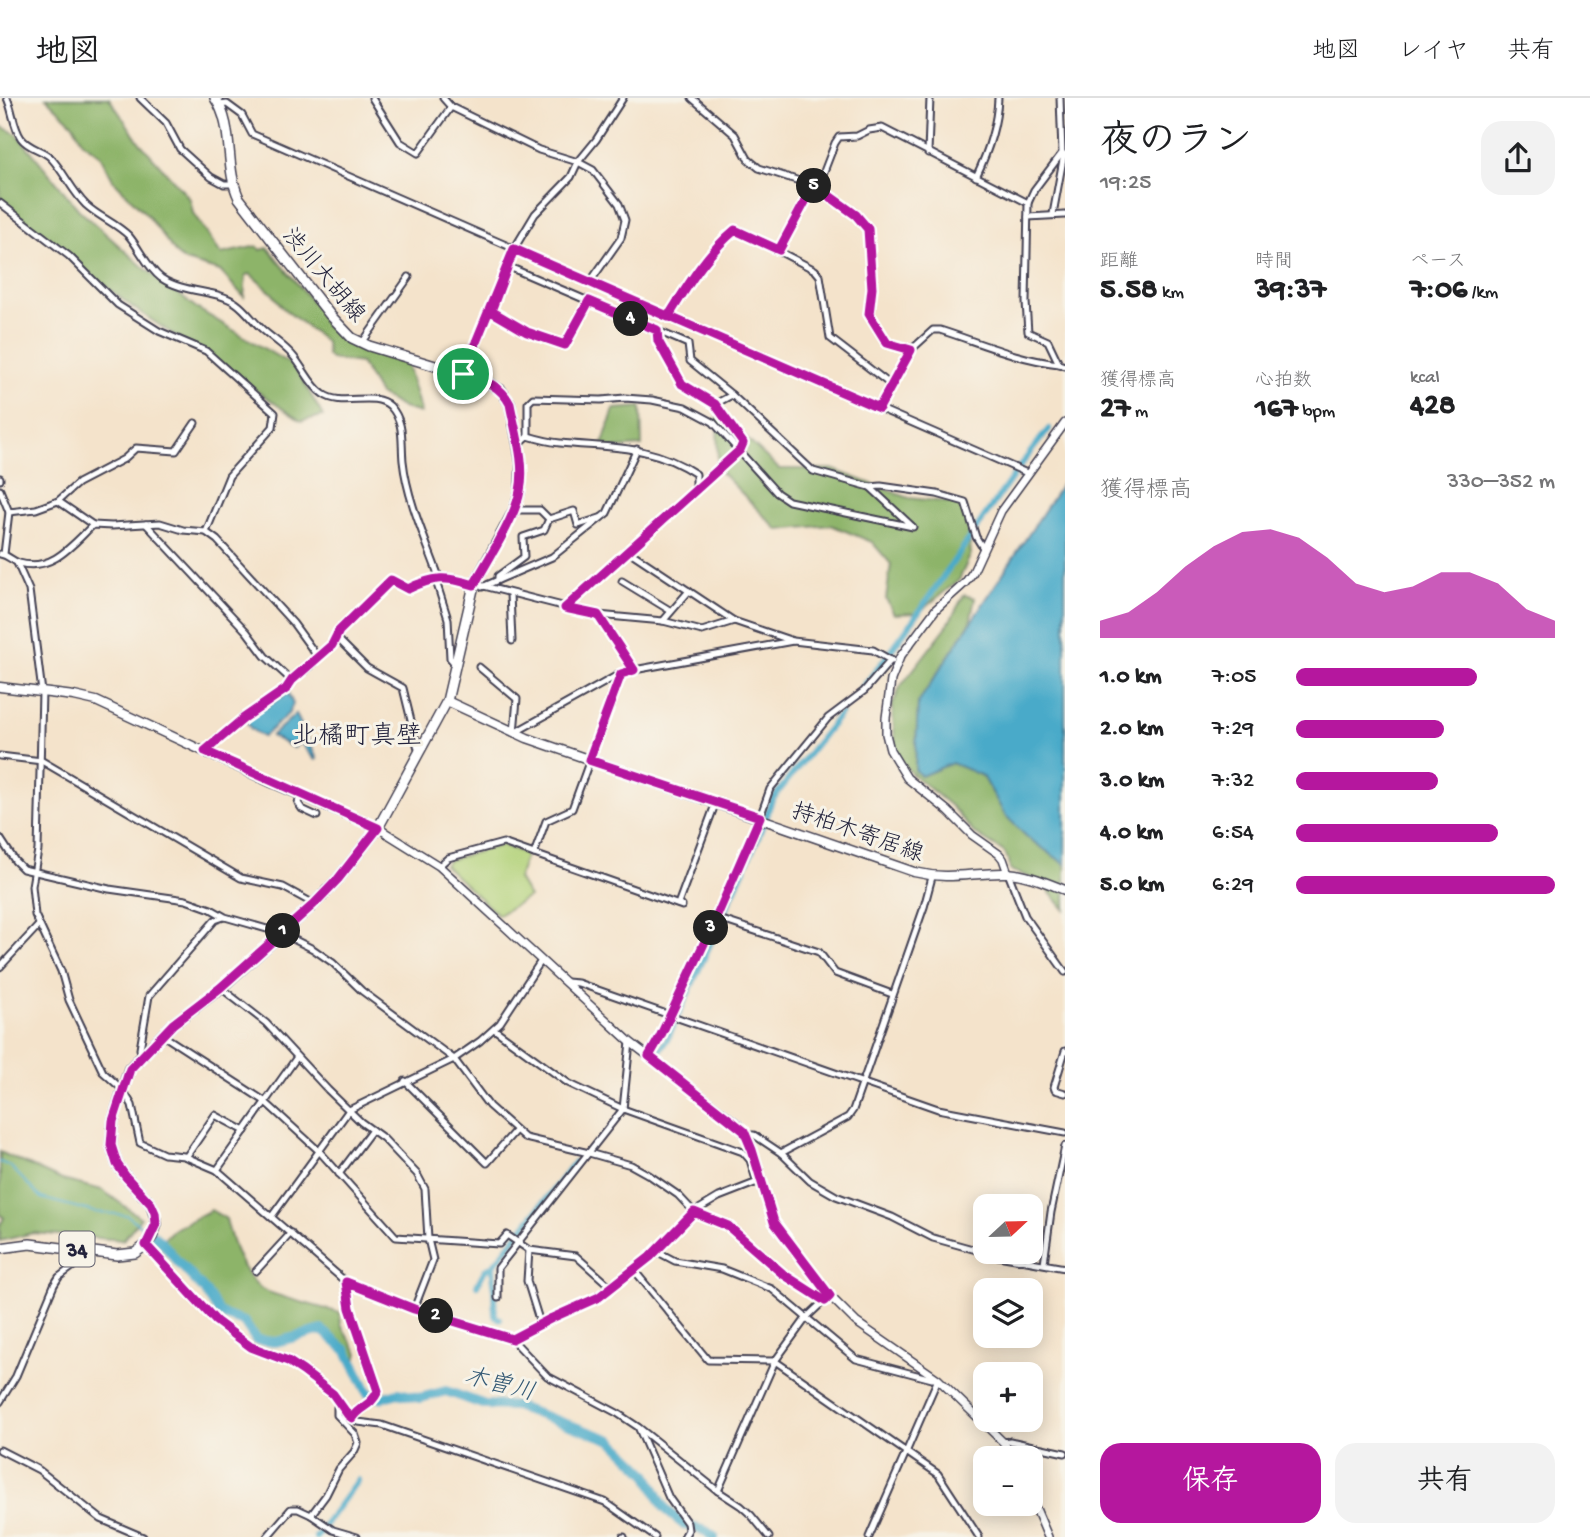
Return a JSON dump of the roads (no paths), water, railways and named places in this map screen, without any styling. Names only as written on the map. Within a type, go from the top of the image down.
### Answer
[{"type":"main road","name":"渋川大胡線","points":[[148,1242],[156,1224],[151,1204],[117,1164],[111,1145],[113,1121],[130,1069],[173,1024],[220,988],[314,904],[338,879],[378,828],[447,701],[478,586],[514,510],[521,479],[510,404],[501,390],[485,381],[362,343],[347,334],[330,315],[244,205],[233,184],[224,118],[217,101]]},
{"type":"main road","points":[[1,686],[96,701],[378,828]]},
{"type":"main road","name":"持柏木寄居線","points":[[447,701],[514,733],[932,877],[1008,873],[1065,890]]},
{"type":"main road","name":"34","points":[[0,1248],[30,1244],[117,1255],[135,1253],[148,1242]]},
{"type":"street","points":[[7,98],[23,140],[51,159],[83,202],[130,238],[160,277],[180,288],[236,303],[263,330],[285,346],[323,394],[341,400],[383,401],[390,406],[403,434],[405,478],[437,578],[448,619],[450,659],[456,665]]},
{"type":"street","points":[[139,98],[166,122],[180,149],[211,177],[224,184],[233,184]]},
{"type":"street","points":[[372,98],[400,142],[418,153],[451,107]]},
{"type":"street","points":[[443,98],[451,107],[539,150],[578,162],[593,170],[619,204],[625,220],[621,238],[590,282]]},
{"type":"street","points":[[463,374],[491,311],[514,249],[535,214],[567,181],[623,98]]},
{"type":"street","points":[[692,98],[735,135],[748,159],[759,168],[816,186],[856,215],[868,229],[872,288],[869,314],[887,343],[911,350]]},
{"type":"street","points":[[928,153],[930,98]]},
{"type":"street","points":[[976,177],[998,115],[998,98]]},
{"type":"street","points":[[1053,214],[1064,153],[1059,98]]},
{"type":"street","points":[[217,101],[228,104],[242,115],[252,134],[1027,473]]},
{"type":"street","points":[[779,250],[816,186],[839,137],[858,136],[869,130],[882,128],[1028,203]]},
{"type":"street","points":[[1062,365],[1048,341],[1028,332],[1026,302],[1028,203],[1034,190],[1064,153]]},
{"type":"street","points":[[0,203],[69,256],[118,305],[159,331],[206,351],[275,413],[273,427],[229,476],[205,532]]},
{"type":"street","points":[[1028,217],[1065,215]]},
{"type":"street","points":[[668,317],[693,276],[719,243],[735,230],[815,270],[820,276],[830,338],[891,385]]},
{"type":"street","points":[[514,269],[688,344],[690,361],[732,395],[813,471],[870,487],[881,486],[959,499],[968,508],[976,537],[983,548]]},
{"type":"street","points":[[362,343],[409,277]]},
{"type":"street","points":[[491,311],[527,332],[565,345],[589,301]]},
{"type":"street","points":[[565,608],[740,450],[743,443],[715,404],[682,384],[658,341],[657,330]]},
{"type":"street","points":[[879,408],[911,350],[933,330],[1035,361],[1062,365]]},
{"type":"street","points":[[715,404],[732,395]]},
{"type":"street","points":[[518,445],[528,436],[528,403],[533,398],[625,398],[669,403],[700,414],[713,422],[777,493],[789,501],[914,527],[870,487]]},
{"type":"street","points":[[9,512],[36,509],[58,501],[78,483],[124,459],[136,448],[176,451],[195,423]]},
{"type":"street","points":[[649,1056],[764,819],[774,784],[828,718],[864,691],[936,609],[965,583],[978,562],[1001,511],[1065,423]]},
{"type":"street","points":[[528,436],[562,443],[637,449],[657,454],[678,462],[696,474],[696,488]]},
{"type":"street","points":[[478,586],[552,557],[603,517],[637,449]]},
{"type":"street","points":[[0,490],[9,512],[2,554],[17,563],[47,564],[57,559],[93,525]]},
{"type":"street","points":[[58,501],[93,525],[160,523],[183,530],[205,532],[217,540],[272,600],[317,656]]},
{"type":"street","points":[[514,510],[540,510],[549,519]]},
{"type":"street","points":[[498,580],[498,576],[526,554],[523,537],[544,530],[549,519],[574,511],[578,525],[603,517]]},
{"type":"street","points":[[146,524],[247,632],[265,656],[292,680]]},
{"type":"street","points":[[627,550],[734,621],[793,641],[873,650],[889,660]]},
{"type":"street","points":[[17,563],[29,590],[42,692],[42,761],[36,870],[32,894],[39,925],[57,959],[65,991],[103,1072],[123,1090],[132,1105],[140,1143],[164,1154],[186,1157],[217,1170],[346,1282],[414,1309],[512,1339],[547,1376],[638,1427],[751,1515],[769,1537]]},
{"type":"street","points":[[205,751],[244,718],[286,689],[292,680],[311,666],[317,656],[332,645],[339,631],[391,580],[408,589],[437,578],[456,579],[598,615],[663,621],[702,631],[734,621]]},
{"type":"street","points":[[622,582],[671,611]]},
{"type":"street","points":[[663,621],[689,591]]},
{"type":"street","points":[[510,594],[512,641]]},
{"type":"street","points":[[598,615],[634,670]]},
{"type":"street","points":[[337,638],[367,668],[403,688],[419,753]]},
{"type":"street","points":[[514,733],[621,674],[793,641]]},
{"type":"street","points":[[889,660],[891,680],[886,725],[888,742],[897,764],[906,778],[1003,859],[1026,916],[1065,972]]},
{"type":"street","points":[[479,667],[517,699],[514,733]]},
{"type":"street","points":[[534,853],[545,821],[572,809],[621,674]]},
{"type":"street","points":[[0,756],[42,761],[241,878],[284,887],[314,904]]},
{"type":"street","points":[[300,795],[298,803],[302,809],[317,816]]},
{"type":"street","points":[[439,866],[448,858],[503,843],[680,905],[716,802]]},
{"type":"street","points":[[378,828],[439,866],[630,1042],[733,1121],[746,1135],[759,1182]]},
{"type":"street","points":[[0,838],[23,869],[109,889],[186,900],[225,917],[281,933],[313,949],[334,963],[362,991],[454,1059],[489,1106],[515,1131],[531,1141],[631,1165],[649,1175],[678,1195],[694,1212],[728,1226],[783,1274],[828,1298],[856,1322],[938,1379],[1006,1446]]},
{"type":"street","points":[[781,1153],[848,1117],[853,1110],[932,877]]},
{"type":"street","points":[[142,1056],[140,1049],[149,996],[215,920],[225,917]]},
{"type":"street","points":[[717,918],[819,953],[835,973],[892,994]]},
{"type":"street","points":[[0,967],[39,925]]},
{"type":"street","points":[[272,1216],[349,1110],[454,1059],[494,1029],[541,961]]},
{"type":"street","points":[[563,982],[578,983],[938,1109],[1065,1133]]},
{"type":"street","points":[[220,988],[266,1023],[349,1110],[383,1138],[417,1174],[425,1189],[428,1239],[433,1260],[414,1309]]},
{"type":"street","points":[[494,1029],[568,1083],[622,1109],[743,1152],[750,1160],[774,1222],[828,1298]]},
{"type":"street","points":[[164,1036],[265,1102],[319,1151],[393,1236],[499,1244],[508,1236],[529,1250],[576,1256],[611,1287]]},
{"type":"street","points":[[498,1298],[498,1268],[622,1109],[630,1042]]},
{"type":"street","points":[[1065,1051],[1054,1087],[1055,1090],[1065,1093]]},
{"type":"street","points":[[217,1170],[297,1057]]},
{"type":"street","points":[[405,1081],[487,1163],[515,1131]]},
{"type":"street","points":[[186,1157],[215,1115],[245,1131]]},
{"type":"street","points":[[339,1174],[372,1130]]},
{"type":"street","points":[[746,1135],[754,1135],[781,1153],[810,1181],[836,1196],[892,1217],[933,1238],[998,1256],[1065,1268]]},
{"type":"street","points":[[1044,1263],[1051,1212],[1065,1146]]},
{"type":"street","points":[[512,1339],[540,1323],[593,1300],[656,1251],[694,1212],[719,1197],[759,1182]]},
{"type":"street","points":[[256,1271],[292,1234]]},
{"type":"street","points":[[148,1242],[216,1321],[251,1347],[288,1361],[303,1371],[333,1394],[348,1415],[358,1422],[382,1425],[605,1502],[656,1537]]},
{"type":"street","points":[[529,1250],[527,1281],[540,1323]]},
{"type":"street","points":[[0,1402],[16,1376],[54,1285],[59,1277],[94,1251]]},
{"type":"street","points":[[656,1251],[675,1261],[722,1269],[772,1289],[856,1359],[938,1379]]},
{"type":"street","points":[[634,1270],[708,1360],[775,1361],[938,1474],[979,1537]]},
{"type":"street","points":[[346,1282],[350,1308],[378,1391],[374,1400],[356,1411],[352,1418]]},
{"type":"street","points":[[718,1491],[775,1361],[807,1317],[828,1298]]},
{"type":"street","points":[[869,1537],[938,1379]]},
{"type":"street","points":[[311,1515],[339,1469],[355,1452],[358,1443],[355,1434],[337,1415],[337,1407],[341,1405]]},
{"type":"street","points":[[638,1427],[669,1498],[687,1523],[688,1530],[684,1537]]},
{"type":"street","points":[[1003,1442],[1010,1441],[1065,1453]]},
{"type":"street","points":[[0,1450],[39,1470],[101,1519],[143,1537]]},
{"type":"street","points":[[267,1537],[290,1509],[298,1509],[333,1530],[358,1537]]},
{"type":"street","points":[[1039,1516],[1048,1537]]},
{"type":"water","points":[[1065,479],[1065,864],[1027,837],[1005,815],[983,776],[952,763],[921,776],[915,770],[918,703]]},
{"type":"water","points":[[288,693],[293,704],[289,713],[263,737],[251,729],[246,720]]},
{"type":"water","points":[[296,714],[317,759],[315,760],[300,742],[294,748],[271,736]]},
{"type":"waterway","points":[[862,688],[1049,429]]},
{"type":"waterway","points":[[658,1052],[668,1038],[757,840],[772,800],[841,713]]},
{"type":"waterway","name":"木曽川","points":[[0,1162],[10,1166],[41,1198],[94,1212],[127,1215],[146,1230]]},
{"type":"waterway","points":[[477,1285],[485,1270],[493,1266],[574,1163]]},
{"type":"waterway","name":"木曽川","points":[[146,1230],[161,1241],[206,1292],[218,1311],[244,1322],[256,1340],[276,1342],[322,1330],[347,1351],[368,1393],[381,1398],[398,1393],[420,1398],[446,1391],[485,1405],[515,1406],[612,1440],[647,1474],[664,1507],[673,1516],[684,1525],[706,1531],[714,1537]]},
{"type":"waterway","points":[[493,1266],[495,1316],[500,1319]]},
{"type":"waterway","points":[[316,1537],[358,1480]]},
{"type":"district","name":"北橘町真壁","points":[[357,734]]}]
